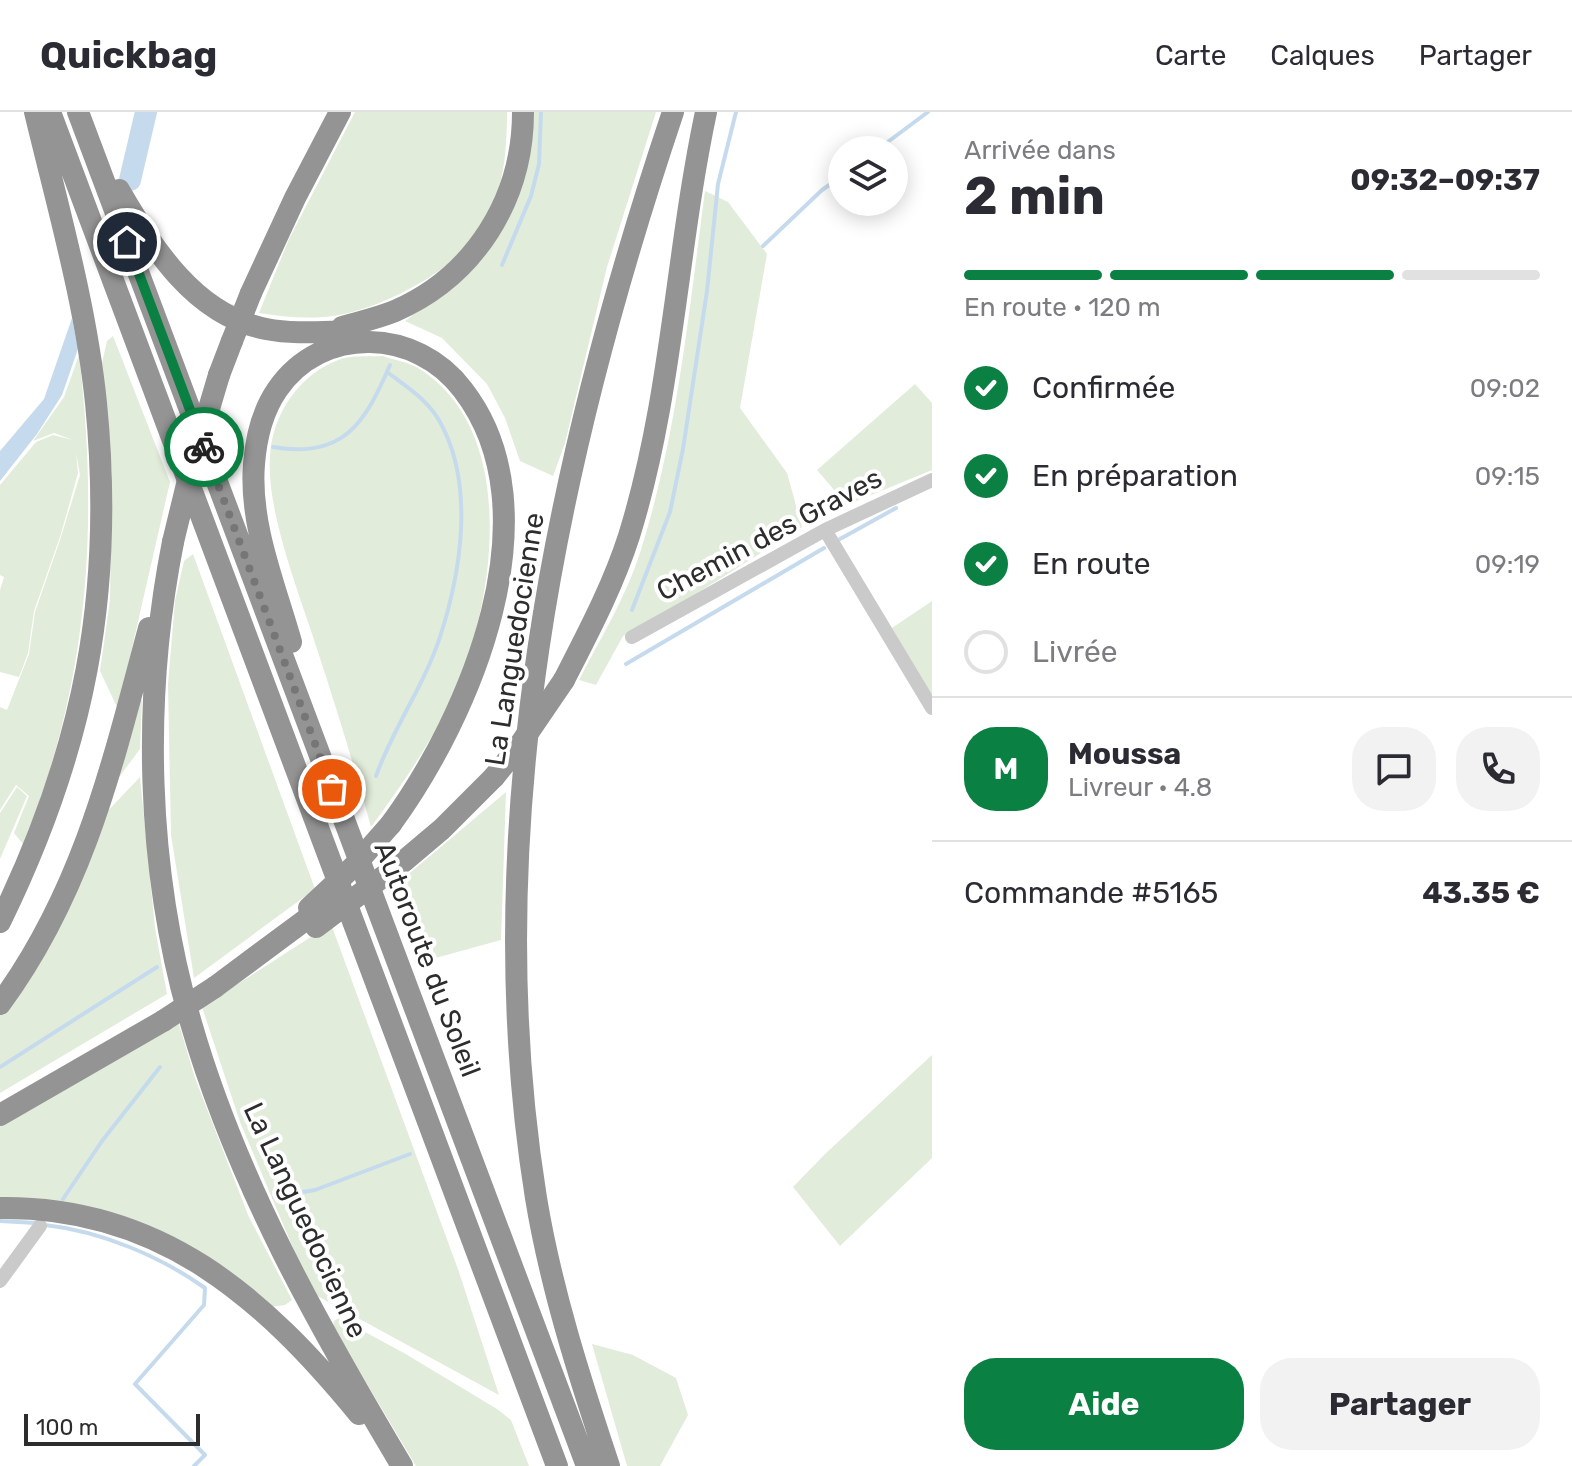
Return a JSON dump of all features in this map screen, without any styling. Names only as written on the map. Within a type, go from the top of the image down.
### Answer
[{"type":"highway","points":[[0,922],[42,830],[60,780],[88,667],[96,614],[102,512],[97,416],[89,354],[77,287],[35,112]]},
{"type":"highway","name":"Autoroute du Soleil","points":[[50,112],[557,1466]]},
{"type":"highway","name":"Autoroute du Soleil","points":[[78,112],[587,1466]]},
{"type":"highway","name":"La Languedocienne","points":[[340,112],[295,198],[251,293],[219,375],[189,476],[173,542],[159,634],[153,747],[160,858],[184,995],[218,1103],[259,1204],[332,1348],[401,1466]]},
{"type":"highway","points":[[323,332],[380,317],[413,302],[438,286],[477,249],[498,218],[515,177],[523,112]]},
{"type":"highway","name":"La Languedocienne","points":[[609,1466],[569,1337],[537,1201],[517,1029],[517,852],[529,707],[555,549],[616,298],[673,112]]},
{"type":"highway","points":[[0,1115],[219,982],[312,916],[404,861],[442,829],[494,777],[519,746],[564,680],[617,569],[647,472],[664,382],[695,162],[706,112]]},
{"type":"highway","points":[[87,135],[159,254],[196,294],[229,316],[250,325],[281,331],[389,332],[411,338],[445,358],[465,376],[489,414],[501,447],[510,530],[507,564],[496,628],[467,712],[446,754],[416,801],[351,879],[312,916]]},
{"type":"highway","points":[[332,789],[260,530],[255,495],[255,450],[271,400],[287,377],[304,361],[326,349],[353,341],[389,342],[409,348],[438,364],[455,379],[471,401],[495,459],[502,525],[496,590],[478,664],[442,745],[392,828]]},
{"type":"highway","points":[[0,1004],[50,924],[81,859],[113,762],[173,542]]},
{"type":"highway","points":[[0,1106],[162,1017]]},
{"type":"highway","points":[[0,1208],[45,1210],[108,1221],[169,1245],[219,1275],[278,1323],[310,1356],[401,1466]]},
{"type":"street","name":"Chemin des Graves","points":[[632,637],[825,530],[932,480]]},
{"type":"street","points":[[825,530],[932,708]]},
{"type":"street","points":[[0,1281],[40,1226]]},
{"type":"green space","points":[[355,112],[507,112],[502,174],[491,209],[471,242],[456,258],[425,280],[391,298],[329,317],[259,313],[289,239]]},
{"type":"green space","points":[[530,112],[656,112],[607,267],[565,443],[553,476],[520,461],[505,418],[487,384],[442,338],[405,321],[461,279]]},
{"type":"green space","points":[[705,191],[728,202],[767,254],[740,408],[787,473],[802,527],[656,619],[623,636],[596,685],[579,680],[634,569],[664,464],[680,374]]},
{"type":"green space","points":[[113,336],[170,482],[118,709],[100,671],[110,600],[112,472],[100,372],[107,341]]},
{"type":"green space","points":[[79,355],[88,480],[83,603],[75,664],[62,724],[23,844],[14,833],[29,796],[16,785],[0,810],[0,707],[7,710],[29,654],[35,612],[80,475],[76,453],[78,473],[34,611],[28,653],[19,677],[0,672],[0,590],[4,577],[0,575],[0,485],[36,442],[53,435],[73,440],[54,433],[33,441],[64,397]]},
{"type":"green space","points":[[383,356],[418,368],[451,396],[473,433],[485,476],[490,522],[487,569],[467,660],[434,732],[371,827],[279,529],[270,479],[270,457],[276,426],[283,411],[291,397],[313,374],[326,365],[346,358]]},
{"type":"green space","points":[[915,384],[932,403],[932,470],[847,505],[817,470]]},
{"type":"green space","points":[[193,554],[315,889],[194,978],[171,835],[168,684],[175,601],[184,561]]},
{"type":"green space","points":[[932,601],[932,698],[892,628]]},
{"type":"green space","points":[[142,700],[140,749],[114,784],[136,704]]},
{"type":"green space","points":[[140,777],[155,928],[167,994],[0,1093],[0,1013],[102,817]]},
{"type":"green space","points":[[17,787],[27,796],[0,859],[0,813]]},
{"type":"green space","points":[[506,792],[501,940],[421,962],[392,888]]},
{"type":"green space","points":[[331,924],[459,1272],[499,1395],[312,1293],[240,1122],[202,1007]]},
{"type":"green space","points":[[178,1021],[195,1078],[248,1215],[292,1300],[285,1305],[270,1307],[214,1264],[0,1203],[0,1122]]},
{"type":"green space","points":[[932,1055],[932,1158],[840,1246],[793,1187]]},
{"type":"green space","points":[[339,1318],[497,1409],[511,1420],[529,1466],[416,1466],[333,1327],[334,1321]]},
{"type":"green space","points":[[592,1344],[633,1355],[676,1378],[688,1415],[660,1466],[627,1466]]},
{"type":"water","points":[[72,318],[78,349],[62,395],[37,434],[0,481],[0,451],[44,399]]},
{"type":"waterway","points":[[130,180],[146,112]]},
{"type":"waterway","points":[[502,265],[531,196],[539,164],[541,112]]},
{"type":"waterway","points":[[632,610],[670,512],[683,449],[707,291],[718,184],[736,112]]},
{"type":"waterway","points":[[896,136],[928,112]]},
{"type":"waterway","points":[[763,246],[828,186]]},
{"type":"waterway","points":[[273,447],[297,449],[335,442],[361,420],[390,365]]},
{"type":"waterway","points":[[376,776],[440,637],[454,585],[461,529],[458,473],[440,422],[423,400],[387,372]]},
{"type":"waterway","points":[[840,539],[896,508]]},
{"type":"waterway","points":[[626,664],[824,548]]},
{"type":"waterway","points":[[0,1067],[157,967]]},
{"type":"waterway","points":[[63,1199],[102,1141],[160,1067]]},
{"type":"waterway","points":[[274,1197],[315,1190],[410,1154]]},
{"type":"waterway","points":[[0,1221],[36,1223]]},
{"type":"waterway","points":[[45,1225],[87,1233],[129,1247],[205,1288],[204,1305],[135,1384],[205,1455],[194,1466]]},
{"type":"way so far","points":[[204,447],[332,789]]},
{"type":"route","points":[[127,242],[204,447]]}]
